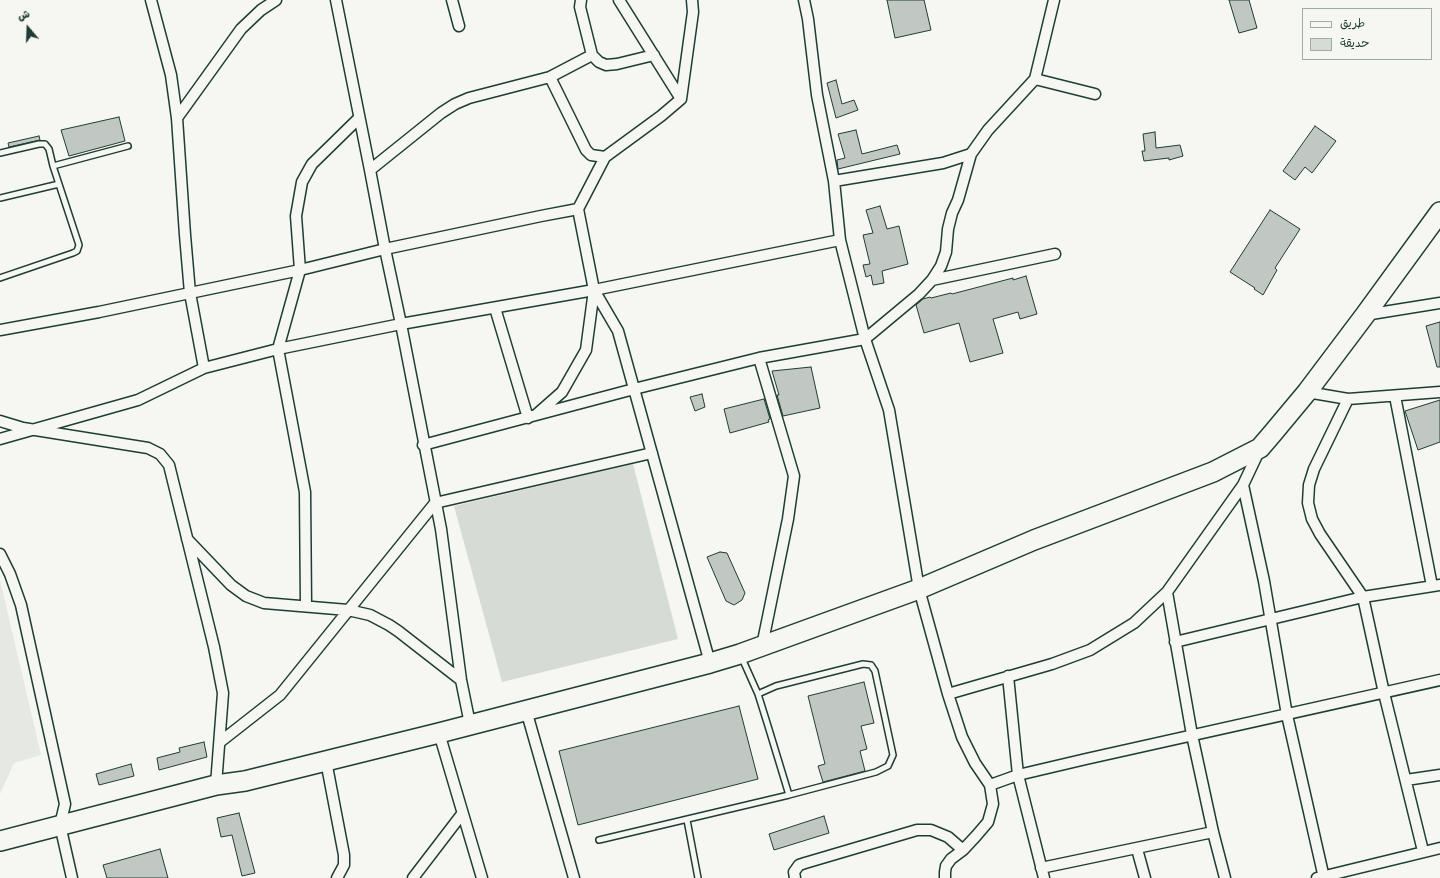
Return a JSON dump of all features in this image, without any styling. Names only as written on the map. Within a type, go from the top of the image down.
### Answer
[{"type":"highway","points":[[0,839],[216,785],[245,781],[710,664],[919,589],[1034,540],[1213,472],[1260,448],[1306,392],[1365,315],[1440,212]]},
{"type":"street","points":[[151,0],[170,75],[177,118],[190,293],[204,368]]},
{"type":"street","points":[[177,118],[241,29],[261,10],[276,0]]},
{"type":"street","points":[[336,0],[401,324],[423,445],[441,529],[461,680],[470,724]]},
{"type":"street","points":[[452,0],[459,26]]},
{"type":"street","points":[[581,0],[580,7],[592,55],[599,62],[606,65],[617,64],[654,55]]},
{"type":"street","points":[[619,0],[681,99]]},
{"type":"street","points":[[531,417],[562,392],[586,350],[594,290],[578,209],[605,157],[661,116],[681,99],[693,12],[692,0]]},
{"type":"street","points":[[693,12],[700,0]]},
{"type":"street","points":[[804,0],[808,19],[817,95],[834,181],[840,240],[865,339],[888,410],[905,499],[919,589],[948,694],[962,737],[975,763],[990,785],[993,804],[988,822],[963,850],[951,859],[944,872],[945,878]]},
{"type":"street","points":[[423,445],[634,389],[759,358],[865,339],[919,294],[932,280],[941,266],[946,252],[948,229],[952,213],[958,200],[971,154],[988,130],[1035,79],[1054,0]]},
{"type":"street","points":[[370,170],[455,104],[485,94],[550,77],[592,55]]},
{"type":"street","points":[[550,77],[586,150],[591,155],[605,157]]},
{"type":"street","points":[[1035,79],[1095,94]]},
{"type":"street","points":[[306,606],[305,492],[278,349],[300,270],[296,216],[302,182],[312,164],[359,118]]},
{"type":"street","points":[[834,181],[943,163],[971,154]]},
{"type":"street","points":[[0,330],[99,312],[300,270],[385,249],[578,209]]},
{"type":"street","points":[[0,440],[138,400],[204,368],[278,349],[401,324],[594,290],[840,240]]},
{"type":"street","points":[[932,280],[1055,254]]},
{"type":"street","points":[[594,290],[618,331],[710,664]]},
{"type":"street","points":[[1365,315],[1440,302]]},
{"type":"street","points":[[495,308],[531,417]]},
{"type":"street","points":[[759,358],[794,476],[788,519],[762,646]]},
{"type":"street","points":[[1306,392],[1348,399],[1440,392]]},
{"type":"street","points":[[1175,642],[1270,618],[1363,597],[1436,585],[1395,396]]},
{"type":"street","points":[[1348,399],[1314,469],[1309,485],[1308,502],[1312,519],[1320,534],[1363,597],[1384,693],[1423,851]]},
{"type":"street","points":[[0,421],[34,430],[142,446],[155,450],[165,459],[171,471],[214,647],[223,693],[216,785]]},
{"type":"street","points":[[948,694],[1052,664],[1090,650],[1134,623],[1167,592],[1243,485],[1260,448]]},
{"type":"street","points":[[220,742],[280,695],[435,503],[652,453]]},
{"type":"street","points":[[1243,485],[1264,581],[1287,714],[1321,877],[1440,848]]},
{"type":"street","points":[[186,537],[231,585],[246,596],[264,602],[348,610],[370,615],[389,625],[461,680]]},
{"type":"street","points":[[0,554],[10,574],[21,605],[65,804],[60,825],[72,878]]},
{"type":"street","points":[[1167,592],[1192,735],[1213,832],[1225,878]]},
{"type":"street","points":[[1008,676],[1018,775],[1042,873],[1213,832]]},
{"type":"street","points":[[990,785],[1018,775],[1440,680]]},
{"type":"street","points":[[526,710],[574,878]]},
{"type":"street","points":[[439,733],[482,878]]},
{"type":"street","points":[[326,761],[344,855],[344,865],[337,878]]},
{"type":"street","points":[[1406,780],[1440,775]]},
{"type":"street","points":[[413,878],[462,814]]},
{"type":"street","points":[[795,878],[794,872],[799,865],[916,830],[931,830],[948,837],[963,850]]},
{"type":"street","points":[[1137,849],[1145,878]]},
{"type":"lane","points":[[0,154],[39,144],[45,144],[49,149],[53,166],[79,245],[77,250],[73,253],[0,278]]},
{"type":"lane","points":[[53,166],[128,146]]},
{"type":"lane","points":[[0,198],[59,184]]},
{"type":"lane","points":[[740,654],[758,694],[789,795]]},
{"type":"lane","points":[[599,840],[789,795],[876,772],[888,766],[893,755],[875,671],[871,665],[863,664],[776,686],[758,694]]},
{"type":"lane","points":[[687,820],[698,878]]},
{"type":"shaded area","points":[[0,580],[41,755],[14,763],[0,794]]},
{"type":"green space","points":[[633,464],[678,639],[502,682],[454,506]]},
{"type":"building","points":[[887,0],[924,0],[931,30],[895,38]]},
{"type":"building","points":[[1229,0],[1249,0],[1257,28],[1239,33]]},
{"type":"building","points":[[836,80],[842,104],[854,100],[858,110],[836,118],[827,83]]},
{"type":"building","points":[[119,117],[125,141],[69,156],[61,130]]},
{"type":"building","points":[[1315,126],[1336,141],[1312,173],[1305,167],[1295,180],[1283,171]]},
{"type":"building","points":[[856,130],[862,154],[897,145],[900,154],[838,169],[837,160],[845,158],[838,134]]},
{"type":"building","points":[[1155,132],[1156,148],[1180,145],[1183,156],[1169,160],[1169,158],[1144,161],[1142,151],[1145,151],[1143,134]]},
{"type":"building","points":[[39,136],[40,140],[9,147],[8,143]]},
{"type":"building","points":[[880,206],[887,229],[899,226],[908,264],[882,271],[884,283],[873,285],[871,275],[866,277],[863,265],[870,264],[863,235],[873,233],[866,210]]},
{"type":"building","points":[[1270,210],[1300,229],[1275,268],[1277,270],[1263,295],[1230,272]]},
{"type":"building","points":[[1026,276],[1037,314],[1020,319],[1018,312],[993,319],[1003,353],[970,362],[959,323],[924,333],[916,305],[923,299],[952,294]]},
{"type":"building","points":[[1440,322],[1440,367],[1437,367],[1426,326]]},
{"type":"building","points":[[811,367],[820,408],[783,416],[772,371]]},
{"type":"building","points":[[702,394],[705,407],[695,411],[690,397]]},
{"type":"building","points":[[764,399],[770,419],[768,420],[769,422],[730,433],[724,409]]},
{"type":"building","points":[[1440,400],[1440,442],[1418,450],[1405,411]]},
{"type":"building","points":[[720,552],[727,553],[745,593],[742,600],[734,605],[726,601],[707,557]]},
{"type":"building","points":[[864,682],[874,723],[861,726],[867,749],[860,751],[865,771],[823,782],[818,766],[825,764],[808,696]]},
{"type":"building","points":[[739,706],[758,779],[578,825],[559,751]]},
{"type":"building","points":[[204,742],[207,757],[159,770],[157,758],[180,752],[179,748]]},
{"type":"building","points":[[131,764],[134,776],[99,785],[96,774]]},
{"type":"building","points":[[239,813],[255,873],[242,876],[232,835],[221,837],[217,818]]},
{"type":"building","points":[[824,816],[829,833],[774,850],[769,834]]},
{"type":"building","points":[[160,849],[168,878],[107,878],[103,865]]}]
